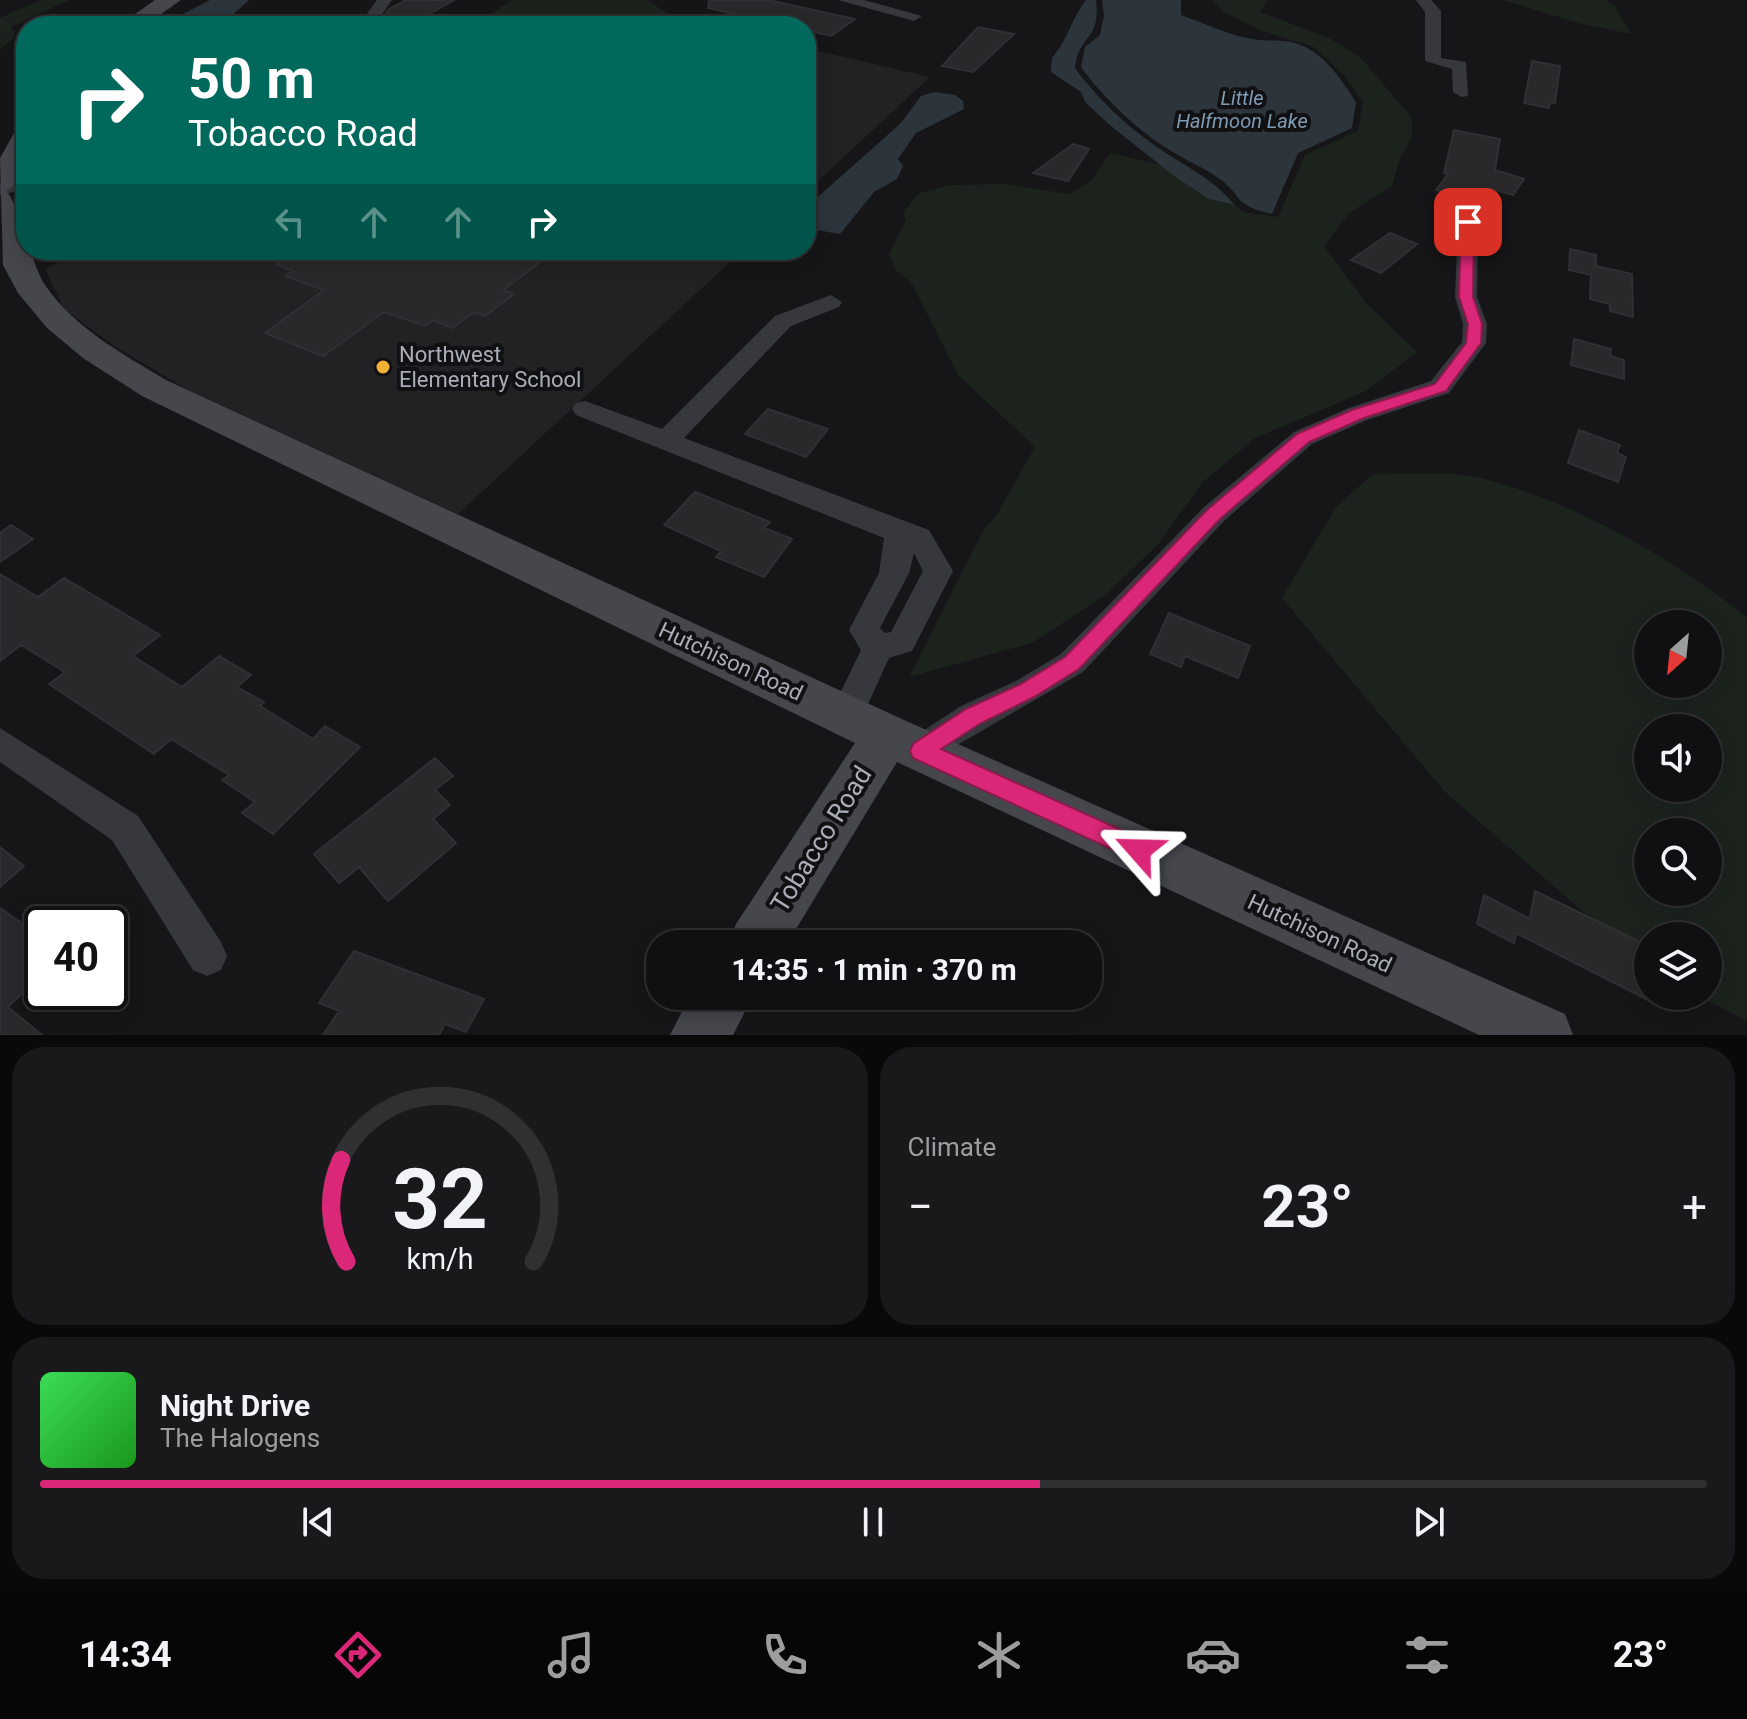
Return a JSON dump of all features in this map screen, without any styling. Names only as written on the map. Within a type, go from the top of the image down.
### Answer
[{"type":"street","points":[[145,16],[170,0]]},
{"type":"street","points":[[845,0],[914,16]]},
{"type":"street","points":[[1423,0],[1433,11],[1433,61],[1460,66],[1462,92]]},
{"type":"street","points":[[0,186],[16,154]]},
{"type":"street","name":"Hutchison Road","points":[[0,198],[16,258]]},
{"type":"street","name":"Tobacco Road","points":[[765,930],[885,734],[973,716],[1027,691],[1072,663],[1214,514],[1303,438],[1358,414],[1440,387],[1474,343],[1475,324],[1466,297],[1468,222]]},
{"type":"street","name":"Hutchison Road","points":[[17,260],[45,307],[84,345],[154,388],[885,734],[1544,1035]]},
{"type":"street","points":[[667,440],[783,321],[831,302]]},
{"type":"street","points":[[585,409],[904,534],[919,537],[938,571],[901,642],[878,648]]},
{"type":"street","points":[[885,734],[878,648],[864,630],[874,605],[898,566],[902,553],[898,539],[904,534]]},
{"type":"street","points":[[874,605],[913,618]]},
{"type":"street","points":[[0,743],[125,828],[207,956]]},
{"type":"street","points":[[699,1035],[715,1010]]},
{"type":"shaded area","points":[[41,0],[69,0],[35,16],[16,16],[16,25],[11,27],[16,36],[0,50],[0,18]]},
{"type":"shaded area","points":[[512,0],[648,0],[668,16],[491,16]]},
{"type":"shaded area","points":[[1213,0],[1267,0],[1260,12],[1331,39],[1361,58],[1412,118],[1412,137],[1400,158],[1392,186],[1349,213],[1324,246],[1366,303],[1417,352],[1366,391],[1255,438],[1202,483],[1159,543],[1107,594],[1032,643],[909,677],[983,531],[997,514],[1035,447],[958,375],[911,282],[896,270],[889,254],[906,220],[903,212],[919,193],[951,185],[1004,184],[1069,194],[1091,181],[1110,153],[1161,165],[1209,199],[1235,205],[1243,212],[1278,217],[1305,155],[1358,131],[1363,102],[1343,74],[1314,47],[1260,30],[1223,12]]},
{"type":"shaded area","points":[[1503,0],[1606,0],[1615,6],[1631,34],[1578,23]]},
{"type":"shaded area","points":[[816,50],[930,77],[816,183]]},
{"type":"shaded area","name":"Northwest Elementary School","points":[[63,260],[732,260],[458,514],[188,390],[113,345],[64,309],[45,269]]},
{"type":"shaded area","points":[[1438,473],[1477,477],[1513,487],[1584,516],[1686,573],[1747,618],[1747,1021],[1722,1008],[1722,922],[1634,922],[1634,956],[1445,792],[1282,598],[1336,507],[1373,474]]},
{"type":"water","points":[[210,0],[249,0],[231,16],[181,15]]},
{"type":"water","points":[[1086,0],[1096,0],[1097,14],[1093,31],[1077,57],[1075,68],[1105,104],[1129,125],[1210,182],[1235,205],[1209,199],[1174,176],[1111,126],[1085,102],[1081,92],[1051,72],[1052,58]]},
{"type":"water","name":"Little Halfmoon Lake","points":[[1102,0],[1181,0],[1181,15],[1243,37],[1290,42],[1305,47],[1323,59],[1356,102],[1352,128],[1298,153],[1272,214],[1250,207],[1217,177],[1160,144],[1135,125],[1111,103],[1081,67],[1085,47],[1100,35],[1104,16]]},
{"type":"water","points":[[934,92],[955,95],[963,101],[964,109],[916,133],[898,159],[903,166],[897,179],[874,192],[840,234],[816,230],[816,199],[901,123],[921,96]]},
{"type":"building","points":[[406,0],[454,0],[426,16],[384,16],[389,9]]},
{"type":"building","points":[[709,0],[768,0],[855,19],[831,36],[816,32],[816,16],[743,16],[708,8]]},
{"type":"building","points":[[978,27],[1014,34],[973,72],[942,66]]},
{"type":"building","points":[[1532,61],[1560,66],[1555,103],[1550,102],[1549,108],[1524,103]]},
{"type":"building","points":[[1454,130],[1500,139],[1495,170],[1524,179],[1513,195],[1489,188],[1479,203],[1436,190],[1448,174],[1444,173]]},
{"type":"building","points":[[1073,144],[1089,149],[1068,181],[1033,173]]},
{"type":"building","points":[[1390,233],[1417,244],[1381,273],[1351,260]]},
{"type":"building","points":[[1570,249],[1596,255],[1596,266],[1632,274],[1633,317],[1610,311],[1610,304],[1590,299],[1591,275],[1569,270]]},
{"type":"building","points":[[283,260],[543,260],[503,290],[514,294],[485,316],[474,312],[452,328],[433,320],[425,326],[384,312],[323,356],[265,333],[324,290],[285,276],[293,271],[276,264]]},
{"type":"building","points":[[1574,339],[1611,349],[1610,356],[1624,360],[1624,379],[1571,365]]},
{"type":"building","points":[[768,409],[828,429],[806,457],[745,434]]},
{"type":"building","points":[[1579,430],[1620,445],[1617,453],[1626,457],[1618,482],[1568,463]]},
{"type":"building","points":[[695,492],[770,522],[764,528],[792,539],[764,577],[716,557],[721,551],[664,525]]},
{"type":"building","points":[[11,525],[33,539],[0,562],[0,533]]},
{"type":"building","points":[[0,574],[38,597],[64,578],[160,635],[133,656],[182,687],[219,656],[251,675],[237,687],[264,702],[260,706],[313,739],[325,726],[360,747],[273,834],[242,813],[255,802],[222,780],[229,775],[171,739],[154,754],[49,684],[65,672],[21,645],[0,661]]},
{"type":"building","points":[[1169,613],[1250,646],[1238,678],[1185,656],[1181,667],[1150,654]]},
{"type":"building","points":[[435,758],[453,776],[435,790],[450,805],[433,819],[456,843],[388,901],[359,867],[339,883],[314,854]]},
{"type":"building","points":[[0,847],[24,866],[0,887]]},
{"type":"building","points":[[1535,891],[1634,939],[1634,993],[1516,933],[1514,943],[1477,924],[1484,895],[1530,919]]},
{"type":"building","points":[[0,908],[24,925],[24,991],[8,1007],[42,1035],[0,1035]]},
{"type":"building","points":[[354,951],[484,999],[466,1032],[445,1024],[439,1035],[323,1035],[339,1011],[319,1003]]},
{"type":"place","name":"Northwest Elementary School","points":[[383,367]]},
{"type":"route","points":[[1139,850],[921,751],[973,716],[1027,691],[1072,663],[1214,514],[1303,438],[1358,414],[1440,387],[1474,343],[1475,324],[1466,297],[1468,222]]}]
